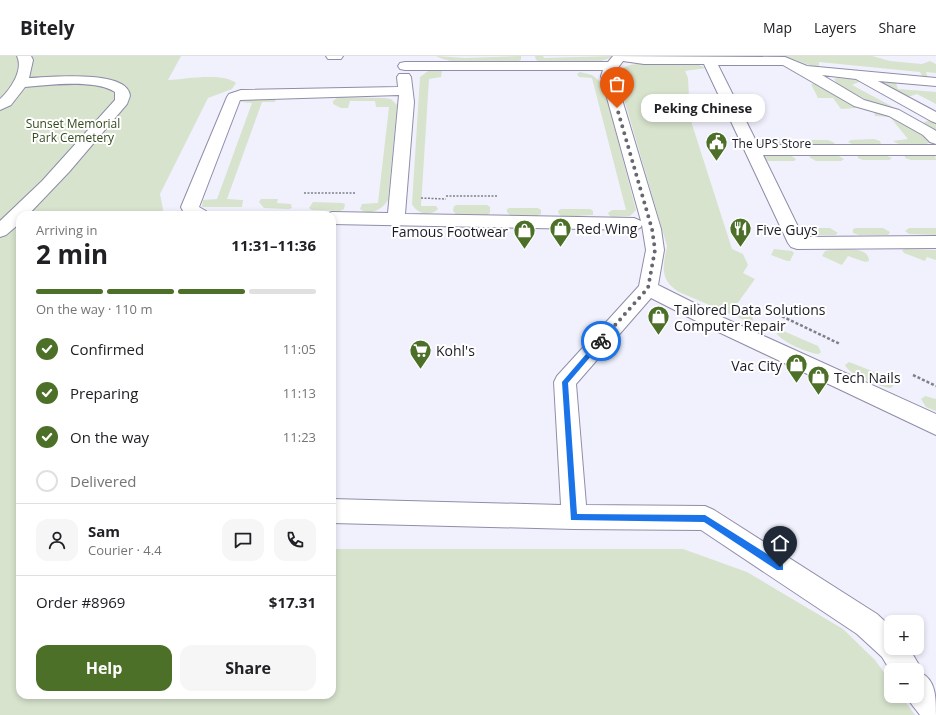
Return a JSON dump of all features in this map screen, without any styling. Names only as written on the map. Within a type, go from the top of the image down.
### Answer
[{"type":"lane","points":[[0,106],[15,94],[21,84],[26,70],[26,60],[24,56]]},
{"type":"lane","points":[[574,517],[565,382],[648,288],[653,263],[655,241],[608,76],[617,59]]},
{"type":"lane","points":[[396,219],[407,102],[404,81],[406,61],[617,59],[777,60],[790,63],[804,70],[859,102],[894,113],[928,132],[936,139]]},
{"type":"lane","points":[[709,60],[797,243],[936,242]]},
{"type":"lane","points":[[804,70],[936,82]]},
{"type":"lane","points":[[855,74],[936,118]]},
{"type":"lane","points":[[21,84],[76,81],[108,82],[121,89],[124,95],[122,101],[85,144],[22,211]]},
{"type":"lane","points":[[192,211],[190,207],[234,97],[241,94],[292,92],[405,91]]},
{"type":"lane","points":[[753,150],[936,150]]},
{"type":"lane","points":[[0,231],[16,217]]},
{"type":"lane","points":[[336,218],[634,224]]},
{"type":"lane","points":[[648,288],[723,326],[936,425]]},
{"type":"lane","points":[[336,511],[574,517],[705,518],[867,624],[884,641]]},
{"type":"lane","points":[[924,696],[936,712]]},
{"type":"path","points":[[304,193],[355,194]]},
{"type":"path","points":[[421,198],[498,196]]},
{"type":"path","points":[[773,312],[840,344]]},
{"type":"path","points":[[913,376],[936,386]]},
{"type":"green space","name":"Sunset Memorial Park Cemetery","points":[[0,56],[181,56],[168,80],[213,77],[230,80],[236,83],[232,89],[208,98],[160,194],[163,211],[16,211],[16,699],[336,699],[336,549],[683,549],[747,572],[843,629],[875,660],[884,672],[884,703],[906,703],[915,715],[0,715]]},
{"type":"green space","points":[[436,56],[465,58],[521,56],[521,60],[517,62],[464,63],[454,62]]},
{"type":"green space","points":[[535,56],[543,56],[544,58],[612,56],[598,62],[578,63],[541,62],[536,60]]},
{"type":"green space","points":[[760,56],[872,56],[890,61],[922,64],[930,61],[936,64],[936,73],[926,72],[928,78],[922,76],[920,72],[819,62],[819,66],[814,67],[791,58]]},
{"type":"green space","points":[[642,64],[697,64],[706,68],[685,71],[688,78],[690,118],[732,249],[743,254],[748,265],[743,273],[755,279],[734,308],[752,316],[753,320],[751,323],[679,292],[668,282],[665,277],[664,260],[667,246],[617,75],[625,67]]},
{"type":"green space","points":[[428,71],[442,71],[441,77],[429,79],[421,206],[436,206],[438,209],[428,214],[420,212],[412,204],[420,77]]},
{"type":"green space","points":[[580,72],[592,75],[603,84],[636,210],[630,216],[612,217],[608,213],[612,210],[626,210],[592,78],[579,77],[577,74]]},
{"type":"green space","points":[[834,79],[860,80],[852,85],[923,123],[929,120],[936,122],[936,135],[891,109],[867,100],[838,85]]},
{"type":"green space","points":[[882,81],[896,83],[898,89],[936,92],[936,104],[917,94],[908,97],[881,83]]},
{"type":"green space","points":[[811,84],[817,84],[853,104],[856,108],[841,109],[833,98],[818,98]]},
{"type":"green space","points":[[338,97],[384,98],[391,99],[397,105],[388,200],[376,211],[367,212],[360,209],[362,204],[378,203],[389,107],[376,107],[375,101],[350,101],[348,108],[341,108],[333,104],[333,101]]},
{"type":"green space","points":[[276,98],[275,102],[262,102],[227,199],[243,200],[242,207],[202,207],[203,200],[217,199],[252,103],[241,102],[241,99]]},
{"type":"green space","points":[[879,110],[928,135],[931,142],[923,145],[912,146],[896,143],[893,141],[908,139],[890,117],[875,116],[874,112]]},
{"type":"green space","points":[[874,139],[880,141],[881,144],[854,145],[848,142],[851,140]]},
{"type":"green space","points":[[782,140],[789,143],[786,145],[758,145],[756,141]]},
{"type":"green space","points":[[805,140],[828,140],[835,143],[832,145],[807,145],[801,142]]},
{"type":"green space","points":[[790,155],[796,159],[794,161],[768,161],[765,160],[763,156]]},
{"type":"green space","points":[[813,155],[837,155],[844,159],[841,161],[816,161],[809,157]]},
{"type":"green space","points":[[860,155],[885,155],[892,158],[889,160],[863,160],[858,158]]},
{"type":"green space","points":[[905,155],[935,155],[936,160],[911,160],[905,158]]},
{"type":"green space","points":[[261,199],[278,199],[277,203],[291,204],[292,208],[264,208],[259,202]]},
{"type":"green space","points":[[313,202],[345,204],[344,209],[340,211],[312,210],[309,208]]},
{"type":"green space","points":[[487,205],[490,207],[490,213],[487,215],[456,214],[453,211],[454,206]]},
{"type":"green space","points":[[538,208],[541,210],[541,214],[537,216],[510,215],[507,212],[507,209]]},
{"type":"green space","points":[[561,209],[590,209],[593,211],[593,215],[562,217],[558,211]]},
{"type":"green space","points":[[830,228],[838,233],[835,235],[806,235],[800,233],[800,229]]},
{"type":"green space","points":[[883,228],[890,232],[888,235],[859,235],[853,233],[853,229]]},
{"type":"green space","points":[[909,228],[936,228],[936,235],[909,234],[905,231]]},
{"type":"green space","points":[[774,249],[792,251],[794,253],[790,261],[787,261],[771,255]]},
{"type":"green space","points":[[860,250],[868,256],[869,261],[865,262],[848,256],[842,265],[822,256],[825,251]]},
{"type":"green space","points":[[902,250],[936,250],[936,260],[927,257],[925,261],[904,253]]},
{"type":"green space","points":[[781,330],[818,346],[821,352],[819,354],[809,352],[789,343],[778,336],[776,332]]},
{"type":"green space","points":[[849,362],[890,378],[894,385],[891,388],[886,387],[873,383],[852,373],[845,365]]},
{"type":"green space","points":[[925,396],[936,399],[936,411],[926,407],[921,399]]},
{"type":"way so far","points":[[601,341],[648,288],[652,273],[655,250],[655,241],[652,229],[617,108]]},
{"type":"place","name":"Peking Chinese","points":[[617,108]]},
{"type":"place","name":"The UPS Store","points":[[716,162]]},
{"type":"place","name":"Red Wing","points":[[560,248]]},
{"type":"place","name":"Five Guys","points":[[740,248]]},
{"type":"place","name":"Famous Footwear","points":[[524,250]]},
{"type":"place","name":"Tailored Data Solutions Computer Repair","points":[[659,336]]},
{"type":"place","name":"Kohl's","points":[[421,370]]},
{"type":"place","name":"Vac City","points":[[797,384]]},
{"type":"place","name":"Tech Nails","points":[[818,396]]},
{"type":"route","points":[[601,341],[565,382],[574,517],[705,518],[780,567]]}]
